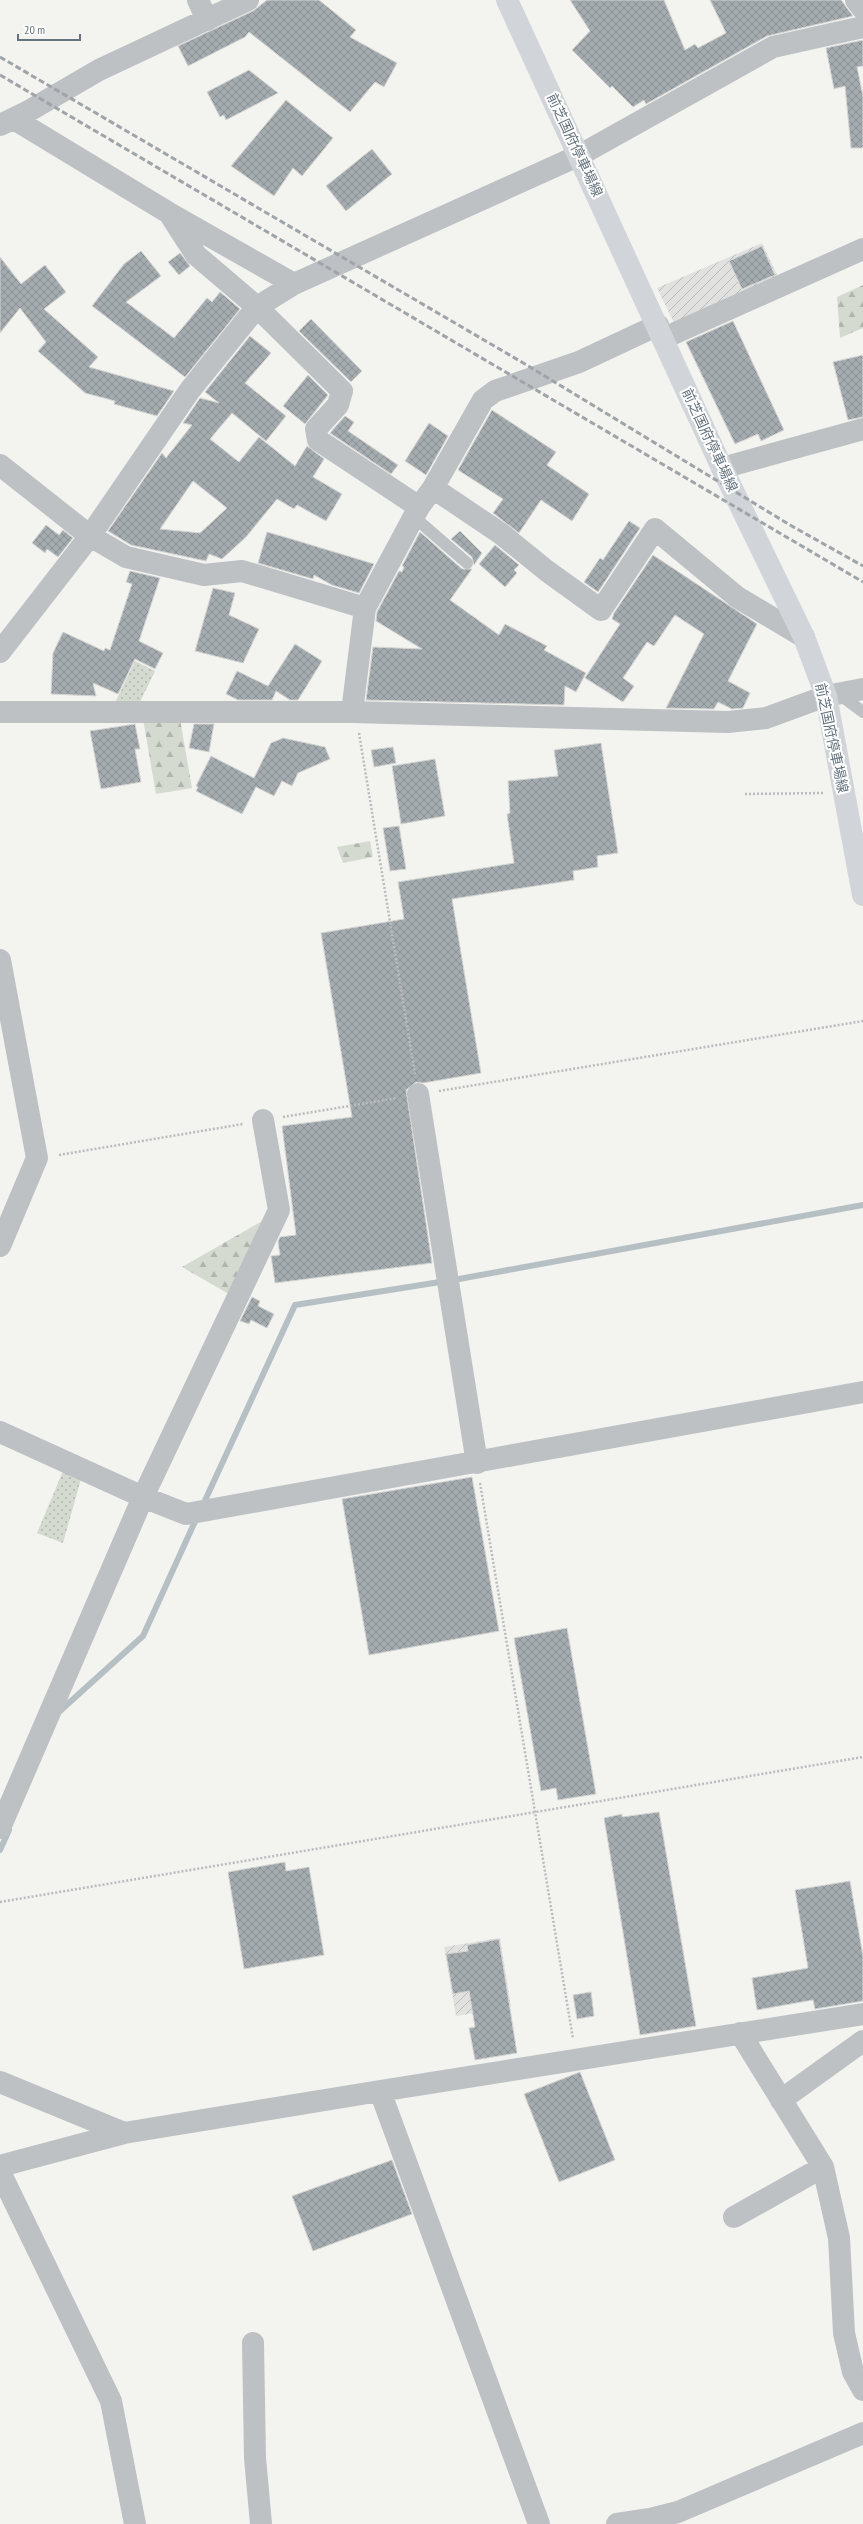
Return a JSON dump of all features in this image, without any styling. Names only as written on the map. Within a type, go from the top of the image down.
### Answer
[{"type":"main road","name":"前芝国府停車場線","points":[[507,0],[661,331],[722,468],[832,695],[844,793],[863,895]]},
{"type":"street","points":[[198,0],[207,20]]},
{"type":"street","points":[[4,123],[99,70],[248,0]]},
{"type":"street","points":[[856,0],[863,9]]},
{"type":"street","points":[[0,652],[90,536],[190,390],[257,306],[294,284],[580,155],[773,47],[863,27]]},
{"type":"street","points":[[4,123],[169,213],[294,284]]},
{"type":"street","points":[[169,213],[196,255],[257,306],[342,391],[338,405],[316,429],[318,440],[417,512]]},
{"type":"street","points":[[352,712],[365,608],[417,512],[433,488],[483,400],[495,390],[579,362],[661,331],[863,249]]},
{"type":"street","points":[[722,468],[863,429]]},
{"type":"street","points":[[0,465],[90,536],[126,557],[204,575],[242,571],[365,608]]},
{"type":"street","points":[[433,488],[500,533],[546,571],[601,610],[655,529],[737,597],[804,637]]},
{"type":"street","points":[[0,712],[352,712],[728,722],[766,718],[832,695],[863,689]]},
{"type":"street","points":[[0,960],[2,983],[37,1158],[0,1246]]},
{"type":"street","points":[[418,1094],[477,1463]]},
{"type":"street","points":[[0,1828],[143,1497],[278,1210],[263,1120]]},
{"type":"street","points":[[0,1432],[143,1497],[186,1514],[477,1463],[863,1392]]},
{"type":"street","points":[[0,2166],[124,2133],[863,2014]]},
{"type":"street","points":[[740,2033],[823,2167],[839,2238],[844,2333],[853,2372],[863,2390]]},
{"type":"street","points":[[781,2100],[863,2041]]},
{"type":"street","points":[[0,2082],[124,2133]]},
{"type":"street","points":[[380,2092],[539,2524]]},
{"type":"street","points":[[734,2217],[823,2167]]},
{"type":"street","points":[[0,2172],[111,2401],[135,2524]]},
{"type":"street","points":[[253,2343],[255,2458],[261,2524]]},
{"type":"street","points":[[617,2524],[650,2519],[678,2512],[863,2433]]},
{"type":"lane","points":[[417,512],[467,563]]},
{"type":"lane","points":[[832,695],[863,712]]},
{"type":"path","points":[[352,712],[359,734],[418,1094]]},
{"type":"path","points":[[744,794],[844,793]]},
{"type":"path","points":[[37,1158],[863,1021]]},
{"type":"path","points":[[477,1463],[534,1812],[577,2060]]},
{"type":"path","points":[[0,1902],[863,1757]]},
{"type":"shaded area","points":[[762,243],[780,281],[676,327],[657,288]]},
{"type":"shaded area","points":[[500,1938],[511,2007],[456,2016],[444,1947]]},
{"type":"green space","points":[[863,285],[863,328],[840,338],[837,297]]},
{"type":"green space","points":[[135,661],[155,671],[137,708],[113,707]]},
{"type":"green space","points":[[143,719],[180,719],[192,788],[156,794]]},
{"type":"green space","points":[[370,841],[373,857],[343,863],[337,847]]},
{"type":"green space","points":[[271,1216],[234,1297],[182,1267]]},
{"type":"green space","points":[[63,1471],[81,1479],[63,1543],[37,1533]]},
{"type":"building","points":[[267,0],[319,0],[356,30],[350,37],[397,63],[384,87],[375,82],[350,112],[249,32],[245,37],[188,66],[178,46],[253,11]]},
{"type":"building","points":[[570,0],[664,0],[685,50],[695,44],[698,48],[726,33],[710,0],[841,0],[853,16],[767,36],[646,104],[644,100],[633,107],[612,86],[610,88],[572,50],[590,31]]},
{"type":"building","points":[[863,40],[863,66],[857,67],[863,96],[863,148],[851,148],[845,86],[834,89],[826,48]]},
{"type":"building","points":[[249,70],[278,93],[226,120],[224,115],[220,117],[207,92]]},
{"type":"building","points":[[286,100],[333,138],[302,176],[293,168],[274,196],[231,166]]},
{"type":"building","points":[[372,149],[392,174],[346,211],[326,186]]},
{"type":"building","points":[[762,246],[775,275],[742,289],[729,261]]},
{"type":"building","points":[[141,251],[161,276],[126,302],[174,338],[207,298],[212,302],[220,292],[240,309],[185,377],[92,306],[124,264]]},
{"type":"building","points":[[180,253],[190,266],[179,275],[168,262]]},
{"type":"building","points":[[0,257],[21,284],[45,265],[66,292],[44,309],[98,357],[89,367],[174,391],[157,416],[114,404],[115,401],[85,393],[38,351],[46,342],[20,308],[0,333]]},
{"type":"building","points":[[311,319],[362,371],[351,382],[299,331]]},
{"type":"building","points":[[733,321],[784,430],[761,441],[758,434],[735,444],[686,342]]},
{"type":"building","points":[[250,336],[271,353],[245,383],[286,416],[266,441],[232,413],[210,439],[239,462],[259,437],[295,466],[307,446],[324,459],[313,477],[342,494],[326,521],[297,505],[294,509],[277,499],[246,537],[222,559],[209,554],[206,561],[131,545],[108,531],[162,453],[166,458],[192,425],[183,423],[200,398],[219,403],[205,392]],"holes":[[[193,481],[227,508],[200,533],[160,529]]]},
{"type":"building","points":[[863,355],[863,417],[848,420],[833,362]]},
{"type":"building","points":[[308,375],[328,395],[305,424],[283,406]]},
{"type":"building","points":[[492,410],[556,452],[547,465],[589,494],[572,521],[541,500],[519,533],[493,513],[503,499],[458,470]]},
{"type":"building","points":[[345,416],[354,422],[348,431],[398,465],[391,474],[330,433]]},
{"type":"building","points":[[429,423],[448,436],[426,475],[405,461]]},
{"type":"building","points":[[629,521],[640,528],[598,592],[584,582],[600,558],[603,560]]},
{"type":"building","points":[[46,525],[59,535],[63,530],[73,538],[58,557],[47,549],[45,553],[32,543]]},
{"type":"building","points":[[460,531],[482,553],[474,565],[472,557],[451,539]]},
{"type":"building","points":[[267,532],[374,564],[359,593],[332,585],[314,575],[313,579],[258,563]]},
{"type":"building","points":[[420,532],[462,569],[472,569],[450,600],[499,635],[505,624],[547,646],[544,650],[586,673],[576,692],[565,686],[564,705],[366,700],[373,647],[422,649],[376,621],[377,612],[399,571],[402,572],[404,567],[402,566]]},
{"type":"building","points":[[495,545],[519,565],[514,570],[517,573],[505,587],[479,564]]},
{"type":"building","points":[[653,555],[757,624],[728,681],[750,693],[743,708],[732,709],[718,702],[714,709],[666,708],[704,634],[675,615],[654,646],[647,642],[623,678],[634,686],[623,702],[585,678],[620,624],[612,619],[614,613]]},
{"type":"building","points":[[130,571],[160,578],[139,641],[163,653],[155,669],[135,659],[118,694],[93,683],[96,696],[51,694],[53,653],[63,632],[104,651],[105,648],[110,650],[132,584],[126,582]]},
{"type":"building","points":[[213,588],[235,593],[229,615],[259,629],[243,663],[195,651]]},
{"type":"building","points":[[295,644],[322,661],[298,700],[290,700],[276,691],[272,700],[238,700],[226,694],[237,671],[268,686]]},
{"type":"building","points":[[135,724],[140,749],[135,749],[141,782],[101,789],[90,731]]},
{"type":"building","points":[[194,724],[214,724],[209,752],[189,748]]},
{"type":"building","points":[[283,738],[325,747],[330,759],[298,773],[292,786],[282,781],[274,796],[256,787],[242,814],[196,791],[198,787],[196,786],[211,756],[254,778],[271,743]]},
{"type":"building","points":[[601,743],[618,853],[597,856],[598,867],[573,871],[574,880],[452,899],[481,1073],[423,1083],[416,1082],[406,1090],[432,1263],[275,1283],[271,1256],[280,1255],[278,1242],[280,1237],[296,1235],[282,1126],[352,1117],[321,933],[404,919],[398,882],[514,863],[507,814],[510,813],[508,781],[558,776],[554,750]]},
{"type":"building","points":[[393,747],[396,763],[374,767],[371,750]]},
{"type":"building","points":[[435,759],[445,816],[401,824],[392,766]]},
{"type":"building","points":[[399,826],[406,869],[390,871],[383,828]]},
{"type":"building","points":[[252,1297],[260,1301],[258,1306],[274,1314],[267,1328],[251,1320],[249,1324],[240,1321]]},
{"type":"building","points":[[472,1477],[499,1631],[369,1655],[342,1499]]},
{"type":"building","points":[[567,1628],[596,1794],[558,1800],[556,1788],[541,1791],[514,1638]]},
{"type":"building","points":[[659,1812],[696,2026],[640,2035],[604,1818],[622,1814],[622,1817]]},
{"type":"building","points":[[285,1862],[286,1871],[309,1867],[324,1955],[244,1969],[228,1872]]},
{"type":"building","points":[[850,1881],[863,1956],[863,2001],[815,2009],[813,2000],[757,2010],[752,1978],[808,1968],[795,1890]]},
{"type":"building","points":[[499,1939],[517,2053],[475,2060],[469,2028],[475,2027],[469,1991],[453,1994],[446,1954],[468,1951],[467,1945]]},
{"type":"building","points":[[591,1992],[594,2016],[577,2019],[573,1995]]},
{"type":"building","points":[[580,2072],[615,2160],[559,2182],[524,2094]]},
{"type":"building","points":[[392,2160],[412,2214],[313,2251],[292,2196]]},
{"type":"waterway","points":[[202,1507],[295,1305],[459,1279],[863,1205]]},
{"type":"waterway","points":[[60,1711],[143,1636],[197,1517]]},
{"type":"waterway","points":[[0,1850],[9,1830]]},
{"type":"railway","points":[[0,57],[525,364],[790,525],[863,566]]},
{"type":"railway","points":[[0,75],[863,582]]}]
